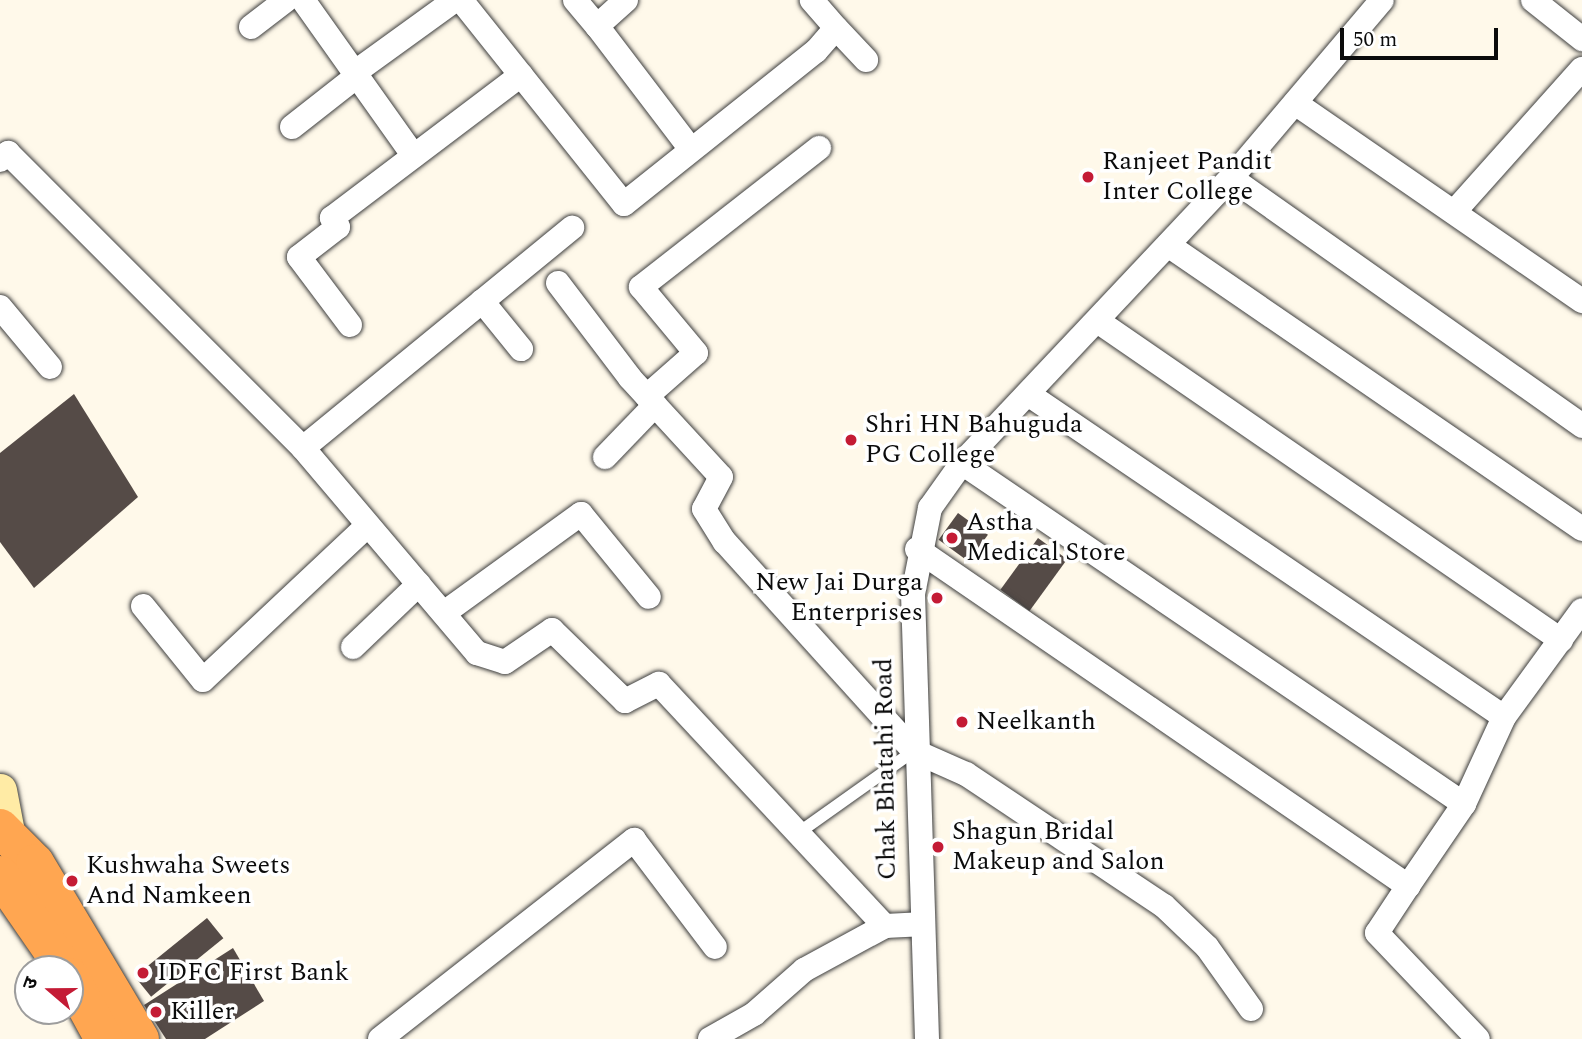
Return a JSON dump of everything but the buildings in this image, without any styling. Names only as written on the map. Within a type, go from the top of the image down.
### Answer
[{"type":"highway","points":[[5,832],[34,863],[140,1039]]},
{"type":"highway","points":[[0,874],[55,955]]},
{"type":"highway","points":[[84,1003],[104,1039]]},
{"type":"main road","points":[[0,790],[5,832]]},
{"type":"street","points":[[250,27],[286,0]]},
{"type":"street","points":[[303,0],[414,156]]},
{"type":"street","points":[[292,127],[355,74],[455,0]]},
{"type":"street","points":[[461,0],[624,204],[690,148],[785,79],[836,28]]},
{"type":"street","points":[[575,0],[690,148]]},
{"type":"street","points":[[597,26],[626,0]]},
{"type":"street","points":[[812,0],[866,60]]},
{"type":"street","name":"Chak Bhatahi Road","points":[[927,1039],[914,751],[917,549],[930,508],[962,463],[1099,322],[1230,178],[1382,0]]},
{"type":"street","points":[[1543,3],[1582,39]]},
{"type":"street","points":[[1454,212],[1582,69]]},
{"type":"street","points":[[350,325],[299,257],[338,227],[332,218],[521,75]]},
{"type":"street","points":[[1295,103],[1582,301]]},
{"type":"street","points":[[605,457],[651,400],[696,353],[642,287],[819,148]]},
{"type":"street","points":[[0,159],[8,153],[303,448],[477,653],[494,661],[516,657],[552,630],[625,701],[659,684],[885,926]]},
{"type":"street","points":[[1230,178],[1582,426]]},
{"type":"street","points":[[303,448],[572,228]]},
{"type":"street","points":[[1168,245],[1582,529]]},
{"type":"street","points":[[558,283],[651,400],[721,477],[704,509],[725,542],[914,751],[966,774],[1164,906],[1206,947],[1251,1009]]},
{"type":"street","points":[[482,301],[521,349]]},
{"type":"street","points":[[0,307],[50,367]]},
{"type":"street","points":[[1099,322],[1561,640]]},
{"type":"street","points":[[1028,394],[1504,718]]},
{"type":"street","points":[[962,463],[1464,804]]},
{"type":"street","points":[[444,613],[581,514],[649,597]]},
{"type":"street","points":[[143,606],[203,680],[369,525]]},
{"type":"street","points":[[917,549],[1408,886]]},
{"type":"street","points":[[353,647],[419,584]]},
{"type":"street","points":[[1478,1039],[1377,933],[1464,804],[1504,718],[1582,610]]},
{"type":"street","points":[[380,1039],[634,840],[715,947]]},
{"type":"street","points":[[710,1039],[754,1014],[804,970],[885,926],[920,924]]},
{"type":"lane","points":[[797,834],[914,751]]},
{"type":"place","name":"Ranjeet Pandit Inter College","points":[[1088,177]]},
{"type":"place","name":"Shri HN Bahuguda PG College","points":[[851,440]]},
{"type":"place","name":"Astha Medical Store","points":[[952,538]]},
{"type":"place","name":"New Jai Durga Enterprises","points":[[937,598]]},
{"type":"place","name":"Neelkanth","points":[[962,722]]},
{"type":"place","name":"Shagun Bridal Makeup and Salon","points":[[938,847]]},
{"type":"place","name":"Kushwaha Sweets And Namkeen","points":[[72,881]]},
{"type":"place","name":"IDFC First Bank","points":[[143,973]]},
{"type":"place","name":"Killer","points":[[156,1012]]}]
